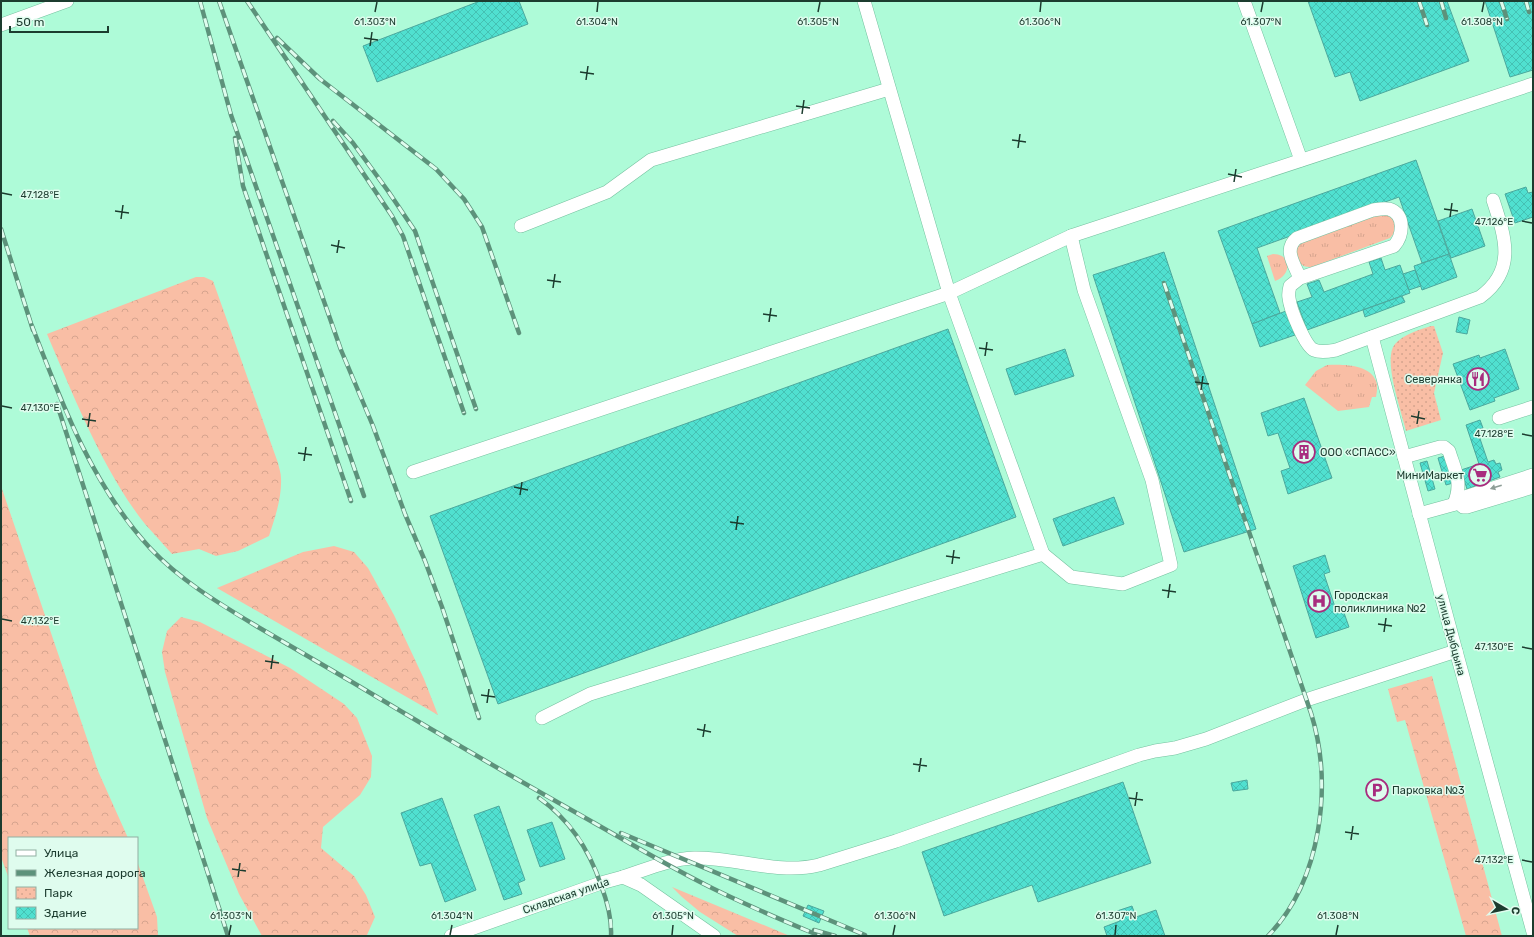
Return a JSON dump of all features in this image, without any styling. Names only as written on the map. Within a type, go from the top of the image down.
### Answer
[{"type":"street","points":[[1,25],[66,1]]},
{"type":"street","points":[[864,1],[949,293],[1043,554],[1071,577],[1123,584],[1171,565],[1152,480],[1084,290],[1071,236]]},
{"type":"street","points":[[1244,1],[1301,160]]},
{"type":"street","points":[[413,472],[949,293],[1071,236],[1533,84]]},
{"type":"street","points":[[521,226],[607,192],[651,160],[889,89]]},
{"type":"street","points":[[1300,278],[1291,257],[1290,248],[1292,242],[1297,238],[1373,210],[1383,208],[1390,209],[1397,214],[1400,219],[1402,228],[1398,241],[1394,246],[1300,278],[1290,286],[1289,299],[1303,338],[1308,345],[1314,350],[1330,351],[1480,298],[1496,281],[1505,253],[1505,237],[1493,200]]},
{"type":"street","name":"улица Дыбцына","points":[[1372,337],[1533,932]]},
{"type":"street","points":[[1499,418],[1533,407]]},
{"type":"street","points":[[1404,457],[1440,447],[1447,449],[1449,451],[1459,485],[1457,504]]},
{"type":"street","points":[[1419,514],[1457,504],[1465,496],[1533,475]]},
{"type":"street","points":[[1457,504],[1467,507],[1533,487]]},
{"type":"street","points":[[542,718],[590,694],[1043,554]]},
{"type":"street","points":[[623,877],[665,863],[694,858],[785,868],[806,868],[819,865],[896,841],[1139,755],[1175,748],[1206,739],[1306,700],[1456,651]]},
{"type":"street","name":"Складская улица","points":[[452,936],[601,883],[623,877],[641,886],[714,936]]},
{"type":"green space","points":[[1382,213],[1390,217],[1396,226],[1390,238],[1312,267],[1302,265],[1300,263],[1295,250],[1301,242]]},
{"type":"green space","points":[[1273,254],[1284,257],[1288,265],[1285,274],[1275,281],[1267,256]]},
{"type":"green space","points":[[196,277],[204,277],[213,281],[278,463],[281,476],[276,515],[269,536],[238,551],[216,556],[199,549],[172,554],[145,524],[116,481],[90,433],[47,334]]},
{"type":"green space","points":[[1434,326],[1443,353],[1434,393],[1441,420],[1406,431],[1394,386],[1391,361],[1392,351],[1395,344],[1403,338]]},
{"type":"green space","points":[[1327,365],[1355,366],[1368,371],[1373,375],[1377,383],[1377,391],[1376,397],[1372,397],[1369,407],[1338,411],[1305,385],[1316,371]]},
{"type":"green space","points":[[1,486],[98,771],[128,837],[8,837],[8,876],[1,857]]},
{"type":"green space","points":[[334,546],[354,552],[368,568],[394,615],[424,679],[438,715],[217,588],[303,552]]},
{"type":"green space","points":[[181,617],[200,622],[290,668],[344,704],[357,718],[372,756],[371,777],[360,795],[323,827],[321,848],[354,876],[366,895],[375,917],[367,935],[262,936],[239,894],[207,818],[165,672],[162,652],[167,631]]},
{"type":"green space","points":[[1432,676],[1502,936],[1466,936],[1405,720],[1397,722],[1388,689]]},
{"type":"green space","points":[[138,864],[157,917],[158,936],[30,936],[27,929],[138,929]]},
{"type":"green space","points":[[672,887],[790,936],[738,936],[700,912]]},
{"type":"building","points":[[480,1],[519,1],[528,24],[377,82],[363,46]]},
{"type":"building","points":[[1308,1],[1447,1],[1469,61],[1360,101],[1350,72],[1335,77]]},
{"type":"building","points":[[1485,1],[1533,1],[1533,70],[1510,77]]},
{"type":"building","points":[[1416,160],[1449,254],[1422,263],[1399,197],[1257,248],[1280,313],[1252,324],[1218,231]]},
{"type":"building","points":[[1526,187],[1528,193],[1533,192],[1533,217],[1515,223],[1505,194]]},
{"type":"building","points":[[1472,209],[1485,246],[1451,258],[1438,221]]},
{"type":"building","points":[[1164,252],[1256,529],[1184,552],[1093,275]]},
{"type":"building","points":[[1449,254],[1457,277],[1422,290],[1414,266]]},
{"type":"building","points":[[1381,258],[1385,270],[1400,265],[1410,293],[1307,330],[1297,302],[1312,297],[1307,284],[1319,280],[1324,292],[1373,274],[1369,262]]},
{"type":"building","points":[[1415,270],[1421,286],[1409,290],[1403,274]]},
{"type":"building","points":[[1402,296],[1405,302],[1365,317],[1363,310]]},
{"type":"building","points":[[1286,311],[1295,335],[1260,347],[1252,324]]},
{"type":"building","points":[[1459,317],[1470,320],[1467,334],[1456,332]]},
{"type":"building","points":[[948,329],[1016,517],[498,704],[430,516]]},
{"type":"building","points":[[1065,349],[1074,376],[1015,395],[1006,369]]},
{"type":"building","points":[[1505,349],[1519,389],[1494,398],[1495,401],[1470,410],[1453,364],[1479,355],[1480,358]]},
{"type":"building","name":"ООО «СПАСС»","points":[[1304,398],[1332,478],[1288,494],[1281,471],[1290,468],[1278,433],[1268,436],[1261,413]]},
{"type":"building","points":[[1480,420],[1483,428],[1477,430],[1488,462],[1494,460],[1496,464],[1500,463],[1502,470],[1498,472],[1500,477],[1467,489],[1461,470],[1479,464],[1466,425]]},
{"type":"building","points":[[1445,456],[1453,483],[1446,485],[1438,458]]},
{"type":"building","points":[[1427,461],[1435,489],[1428,491],[1420,463]]},
{"type":"building","points":[[1114,497],[1124,524],[1063,546],[1053,519]]},
{"type":"building","name":"Городская поликлиника №2","points":[[1325,555],[1330,572],[1324,574],[1337,613],[1343,610],[1349,627],[1316,638],[1293,566]]},
{"type":"building","points":[[1247,780],[1248,789],[1233,791],[1231,783]]},
{"type":"building","points":[[1123,782],[1151,863],[1038,902],[1032,885],[944,916],[922,852]]},
{"type":"building","points":[[442,798],[476,890],[445,902],[431,863],[420,866],[401,813]]},
{"type":"building","points":[[499,806],[525,880],[518,883],[522,894],[504,900],[474,815]]},
{"type":"building","points":[[552,822],[565,859],[540,867],[527,830]]},
{"type":"building","points":[[808,905],[824,911],[819,923],[803,916]]},
{"type":"building","points":[[1132,906],[1136,917],[1156,910],[1165,936],[1107,936],[1104,927],[1120,921],[1117,911]]},
{"type":"railway","points":[[200,1],[231,115],[364,496]]},
{"type":"railway","points":[[219,1],[341,350],[373,426],[405,514],[425,561],[479,718]]},
{"type":"railway","points":[[247,1],[392,216],[403,236],[464,413]]},
{"type":"railway","points":[[1419,1],[1427,25]]},
{"type":"railway","points":[[1441,1],[1446,18]]},
{"type":"railway","points":[[1501,1],[1507,19]]},
{"type":"railway","points":[[1526,1],[1529,12]]},
{"type":"railway","points":[[277,38],[320,79],[436,169],[464,199],[482,227],[519,333]]},
{"type":"railway","points":[[333,121],[353,143],[415,231],[476,409]]},
{"type":"railway","points":[[235,138],[243,186],[351,501]]},
{"type":"railway","points":[[1,229],[33,330]]},
{"type":"railway","points":[[1164,283],[1311,713],[1318,741],[1321,770],[1321,800],[1318,830],[1311,860],[1301,888],[1286,913],[1268,936]]},
{"type":"railway","points":[[32,326],[67,414],[95,471],[111,498],[130,524],[150,548],[175,571],[215,601],[258,627],[470,752],[662,861],[734,899],[820,936]]},
{"type":"railway","points":[[57,404],[228,936]]},
{"type":"railway","points":[[539,798],[569,826],[591,859],[607,903],[611,923],[611,936]]},
{"type":"railway","points":[[621,833],[865,935]]},
{"type":"railway","points":[[814,930],[835,936]]},
{"type":"place","name":"Северянка","points":[[1478,379]]},
{"type":"place","name":"ООО «СПАСС»","points":[[1304,452]]},
{"type":"place","name":"MиниMаркет","points":[[1480,475]]},
{"type":"place","name":"Городская поликлиника №2","points":[[1319,601]]},
{"type":"place","name":"Парковка №3","points":[[1377,790]]}]
